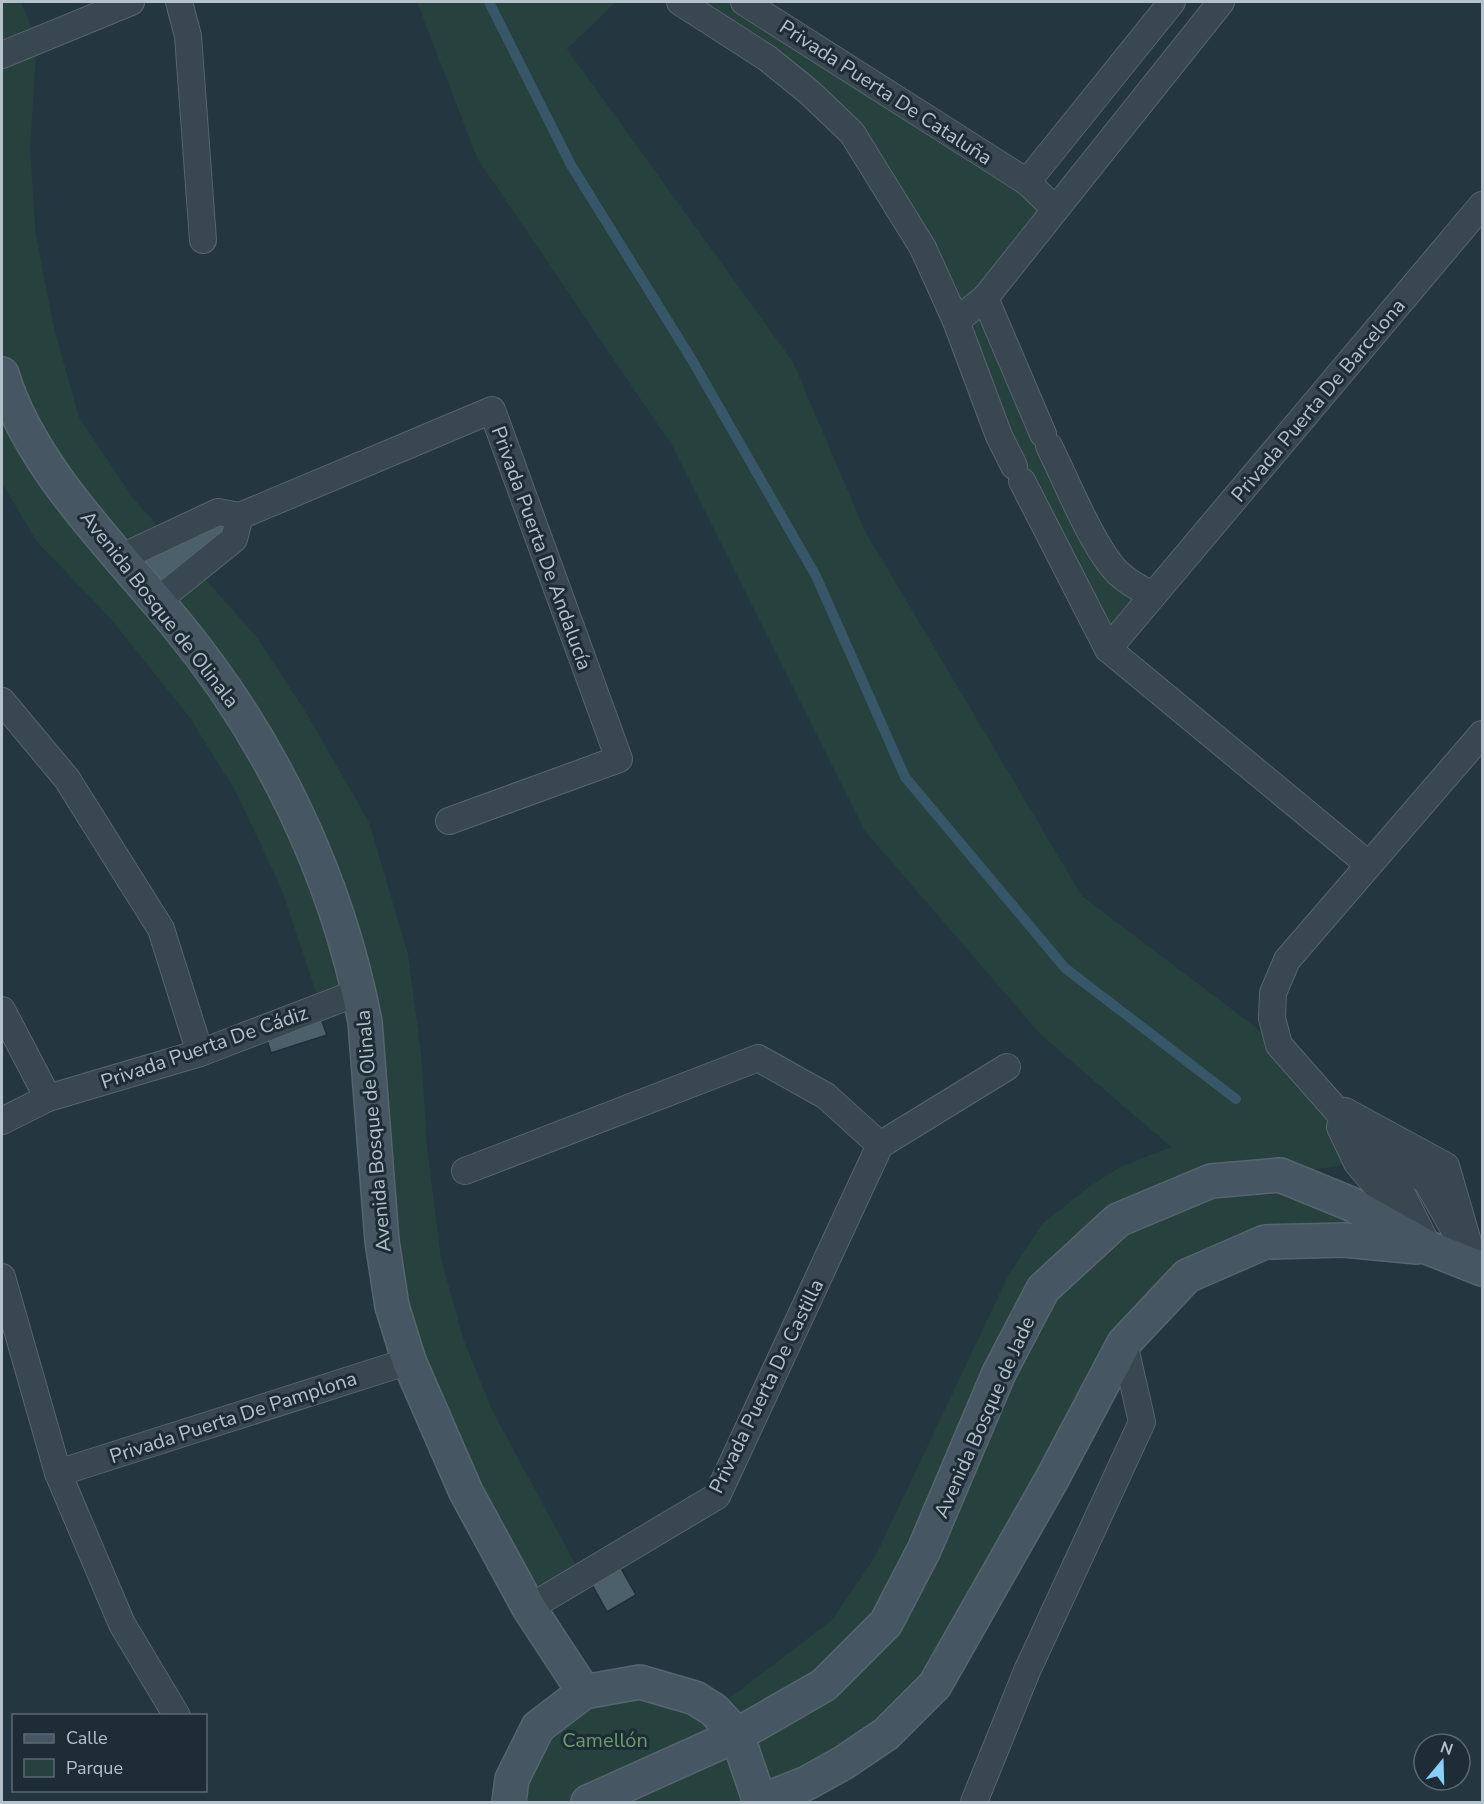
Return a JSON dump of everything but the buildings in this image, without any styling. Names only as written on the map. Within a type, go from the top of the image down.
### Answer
[{"type":"street","points":[[2,55],[131,2]]},
{"type":"street","points":[[179,2],[188,36],[203,240]]},
{"type":"street","name":"Privada Puerta De Cataluña","points":[[680,2],[767,58],[809,92],[852,133],[923,248],[956,321],[999,436],[1108,649]]},
{"type":"street","name":"Privada Puerta De Cataluña","points":[[744,2],[1028,182],[1054,209]]},
{"type":"street","points":[[1028,182],[1172,2]]},
{"type":"street","points":[[956,321],[985,298],[1221,2]]},
{"type":"street","name":"Privada Puerta De Barcelona","points":[[1108,649],[1482,205]]},
{"type":"street","points":[[985,298],[1032,410],[1102,551],[1117,572],[1136,587],[1153,595]]},
{"type":"street","name":"Avenida Bosque de Olinala","points":[[2,376],[10,401],[42,459],[157,601],[241,713],[293,802],[329,892],[359,992],[365,1022],[383,1250],[392,1306],[409,1361],[466,1492],[529,1608],[584,1692]]},
{"type":"street","name":"Privada Puerta De Andalucía","points":[[120,558],[218,512],[240,516],[492,410],[619,759],[448,820]]},
{"type":"street","points":[[999,436],[1032,410]]},
{"type":"street","points":[[157,601],[234,538],[240,516]]},
{"type":"street","points":[[1108,649],[1368,864]]},
{"type":"street","points":[[2,701],[67,779],[161,929],[200,1053]]},
{"type":"street","points":[[1430,1248],[1391,1172],[1278,1045],[1272,1018],[1273,993],[1287,960],[1482,734]]},
{"type":"street","name":"Privada Puerta De Cádiz","points":[[2,1121],[48,1098],[200,1053],[359,992]]},
{"type":"street","points":[[2,1010],[48,1098]]},
{"type":"street","points":[[465,1171],[758,1058],[826,1095],[880,1145],[1007,1067]]},
{"type":"street","points":[[1329,1102],[1446,1166],[1479,1268]]},
{"type":"street","name":"Privada Puerta De Castilla","points":[[529,1608],[717,1496],[880,1145]]},
{"type":"street","name":"Avenida Bosque de Jade","points":[[588,1803],[737,1735],[824,1685],[886,1623],[924,1550],[999,1372],[1043,1288],[1118,1220],[1210,1181],[1280,1175],[1351,1204],[1430,1248],[1479,1268]]},
{"type":"street","name":"Avenida Bosque de Jade","points":[[760,1802],[807,1783],[843,1763],[886,1734],[935,1685],[1053,1479],[1124,1343],[1187,1276],[1265,1242],[1344,1240],[1430,1248]]},
{"type":"street","points":[[2,1277],[58,1473],[122,1624],[176,1714]]},
{"type":"street","points":[[974,1803],[1027,1671],[1142,1422],[1124,1343]]},
{"type":"street","name":"Privada Puerta De Pamplona","points":[[58,1473],[409,1361]]},
{"type":"street","points":[[509,1803],[512,1779],[538,1727],[584,1692],[640,1682],[695,1698],[714,1710],[737,1735],[760,1802]]},
{"type":"green space","points":[[2,2],[21,2],[37,40],[30,149],[36,236],[54,328],[79,417],[133,498],[256,636],[307,714],[369,822],[408,954],[421,1053],[427,1146],[441,1258],[463,1338],[493,1412],[583,1578],[529,1608],[409,1361],[359,992],[321,1007],[281,888],[236,792],[190,718],[110,618],[37,542],[2,483]]},
{"type":"green space","name":"Camellón","points":[[417,2],[616,2],[567,49],[793,362],[865,531],[1082,896],[1279,1045],[1357,1163],[1282,1175],[1429,1248],[1344,1240],[1187,1276],[1124,1343],[935,1685],[760,1802],[499,1802],[538,1727],[640,1682],[714,1710],[832,1620],[875,1557],[1008,1276],[1042,1224],[1090,1186],[1120,1167],[1171,1147],[1041,1035],[865,831],[673,447],[477,158]]},
{"type":"green space","points":[[680,2],[744,2],[1055,209],[985,298],[1102,551],[1153,595],[1108,649],[956,321],[852,133]]},
{"type":"waterway","points":[[489,2],[571,165],[692,360],[816,576],[905,777],[1065,968],[1236,1099]]}]
